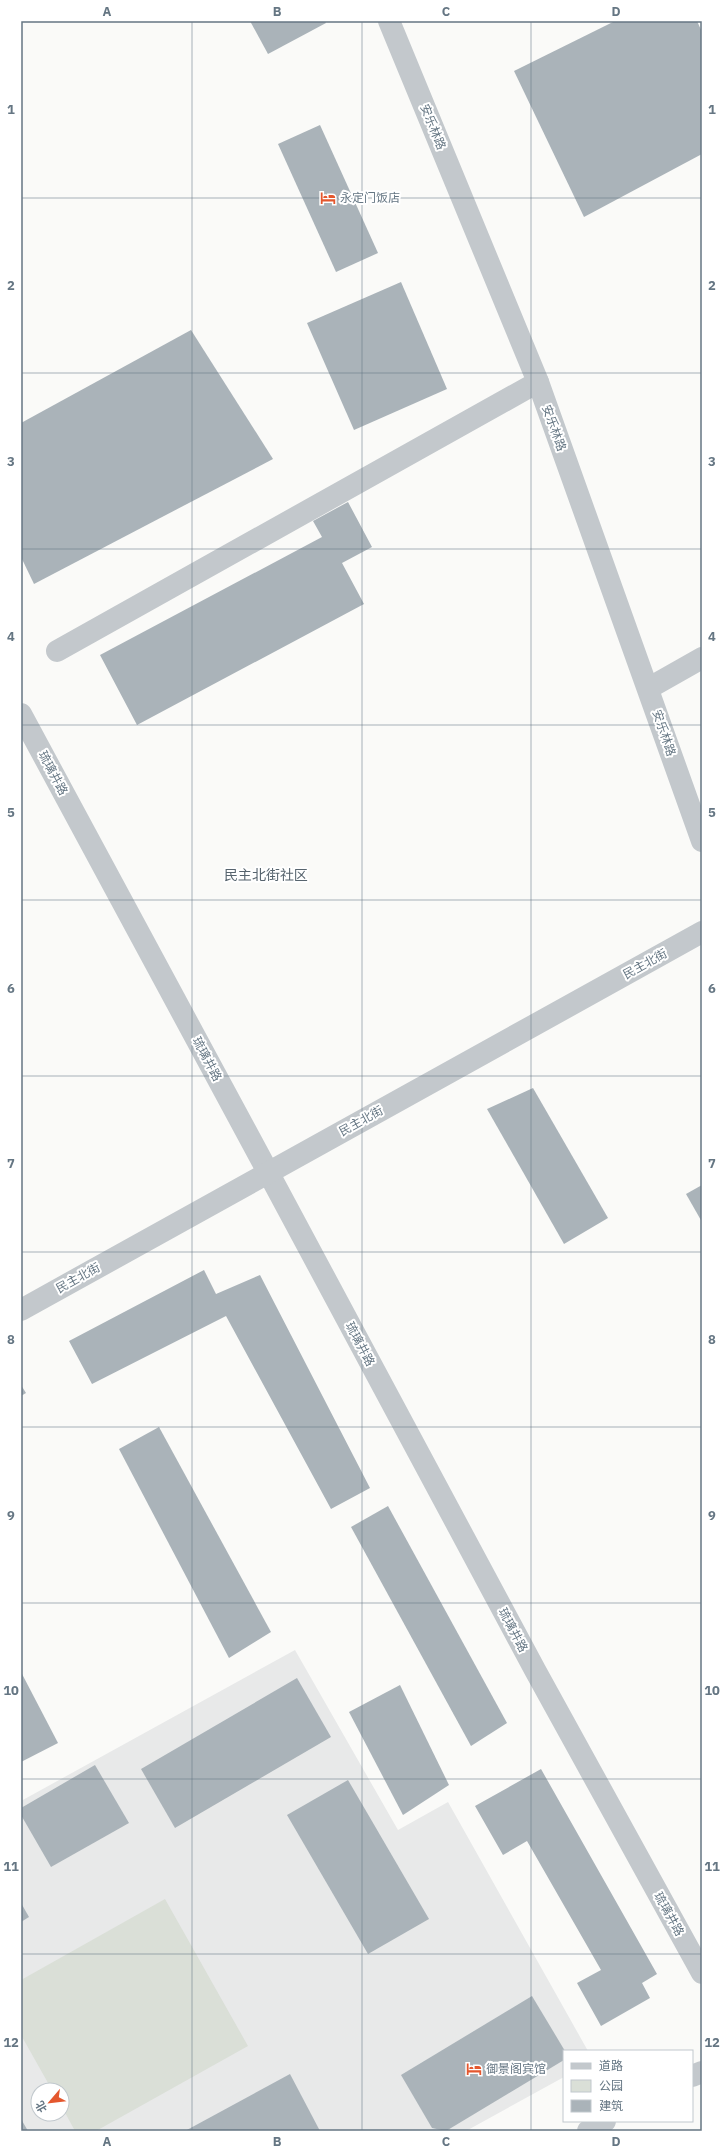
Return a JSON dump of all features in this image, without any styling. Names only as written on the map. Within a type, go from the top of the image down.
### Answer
[{"type":"street","name":"安乐林路","points":[[389,21],[538,382],[649,688],[702,841]]},
{"type":"street","points":[[57,651],[538,382]]},
{"type":"street","points":[[649,688],[702,658]]},
{"type":"street","name":"琉璃井路","points":[[21,714],[531,1663],[702,1973]]},
{"type":"street","name":"民主北街","points":[[21,1310],[702,932]]},
{"type":"street","points":[[588,2131],[603,2122]]},
{"type":"shaded area","points":[[295,1650],[398,1830],[448,1802],[587,2050],[563,2050],[563,2078],[466,2131],[21,2131],[21,1801]]},
{"type":"green space","points":[[165,1899],[248,2046],[96,2131],[75,2131],[70,2122],[70,2082],[47,2082],[21,2035],[21,1980]]},
{"type":"building","points":[[250,21],[325,21],[326,23],[268,54]]},
{"type":"building","points":[[615,21],[697,21],[702,32],[702,154],[584,217],[514,71]]},
{"type":"building","name":"永定门饭店","points":[[320,125],[378,253],[336,272],[278,144]]},
{"type":"building","points":[[401,282],[447,389],[354,430],[307,323]]},
{"type":"building","points":[[191,330],[273,459],[34,584],[21,557],[21,423]]},
{"type":"building","points":[[348,502],[372,547],[342,563],[364,604],[137,725],[100,655],[322,537],[313,521]]},
{"type":"building","points":[[533,1088],[608,1218],[564,1244],[487,1109]]},
{"type":"building","points":[[702,1185],[702,1222],[686,1194]]},
{"type":"building","points":[[204,1270],[216,1294],[260,1275],[370,1488],[331,1509],[226,1316],[92,1384],[69,1341]]},
{"type":"building","points":[[21,1385],[26,1393],[21,1396]]},
{"type":"building","points":[[159,1427],[271,1632],[229,1658],[119,1449]]},
{"type":"building","points":[[388,1506],[507,1723],[471,1746],[351,1527]]},
{"type":"building","points":[[21,1672],[58,1743],[21,1762]]},
{"type":"building","points":[[297,1678],[331,1737],[175,1828],[141,1769]]},
{"type":"building","points":[[400,1685],[449,1785],[403,1815],[349,1712]]},
{"type":"building","points":[[95,1765],[129,1823],[51,1867],[21,1815],[21,1808]]},
{"type":"building","points":[[541,1769],[657,1974],[642,1983],[650,1998],[601,2026],[577,1983],[601,1970],[527,1841],[503,1855],[475,1806]]},
{"type":"building","points":[[348,1780],[429,1919],[368,1954],[287,1815]]},
{"type":"building","points":[[21,1903],[29,1917],[21,1922]]},
{"type":"building","points":[[532,1996],[564,2050],[563,2050],[563,2061],[446,2131],[432,2128],[401,2075]]},
{"type":"building","points":[[290,2074],[320,2131],[185,2131]]},
{"type":"building","points":[[21,2119],[28,2131],[21,2131]]},
{"type":"place","name":"永定门饭店","points":[[328,198]]},
{"type":"place","name":"御景阁宾馆","points":[[474,2069]]},
{"type":"district","name":"民主北街社区","points":[[266,875]]}]
